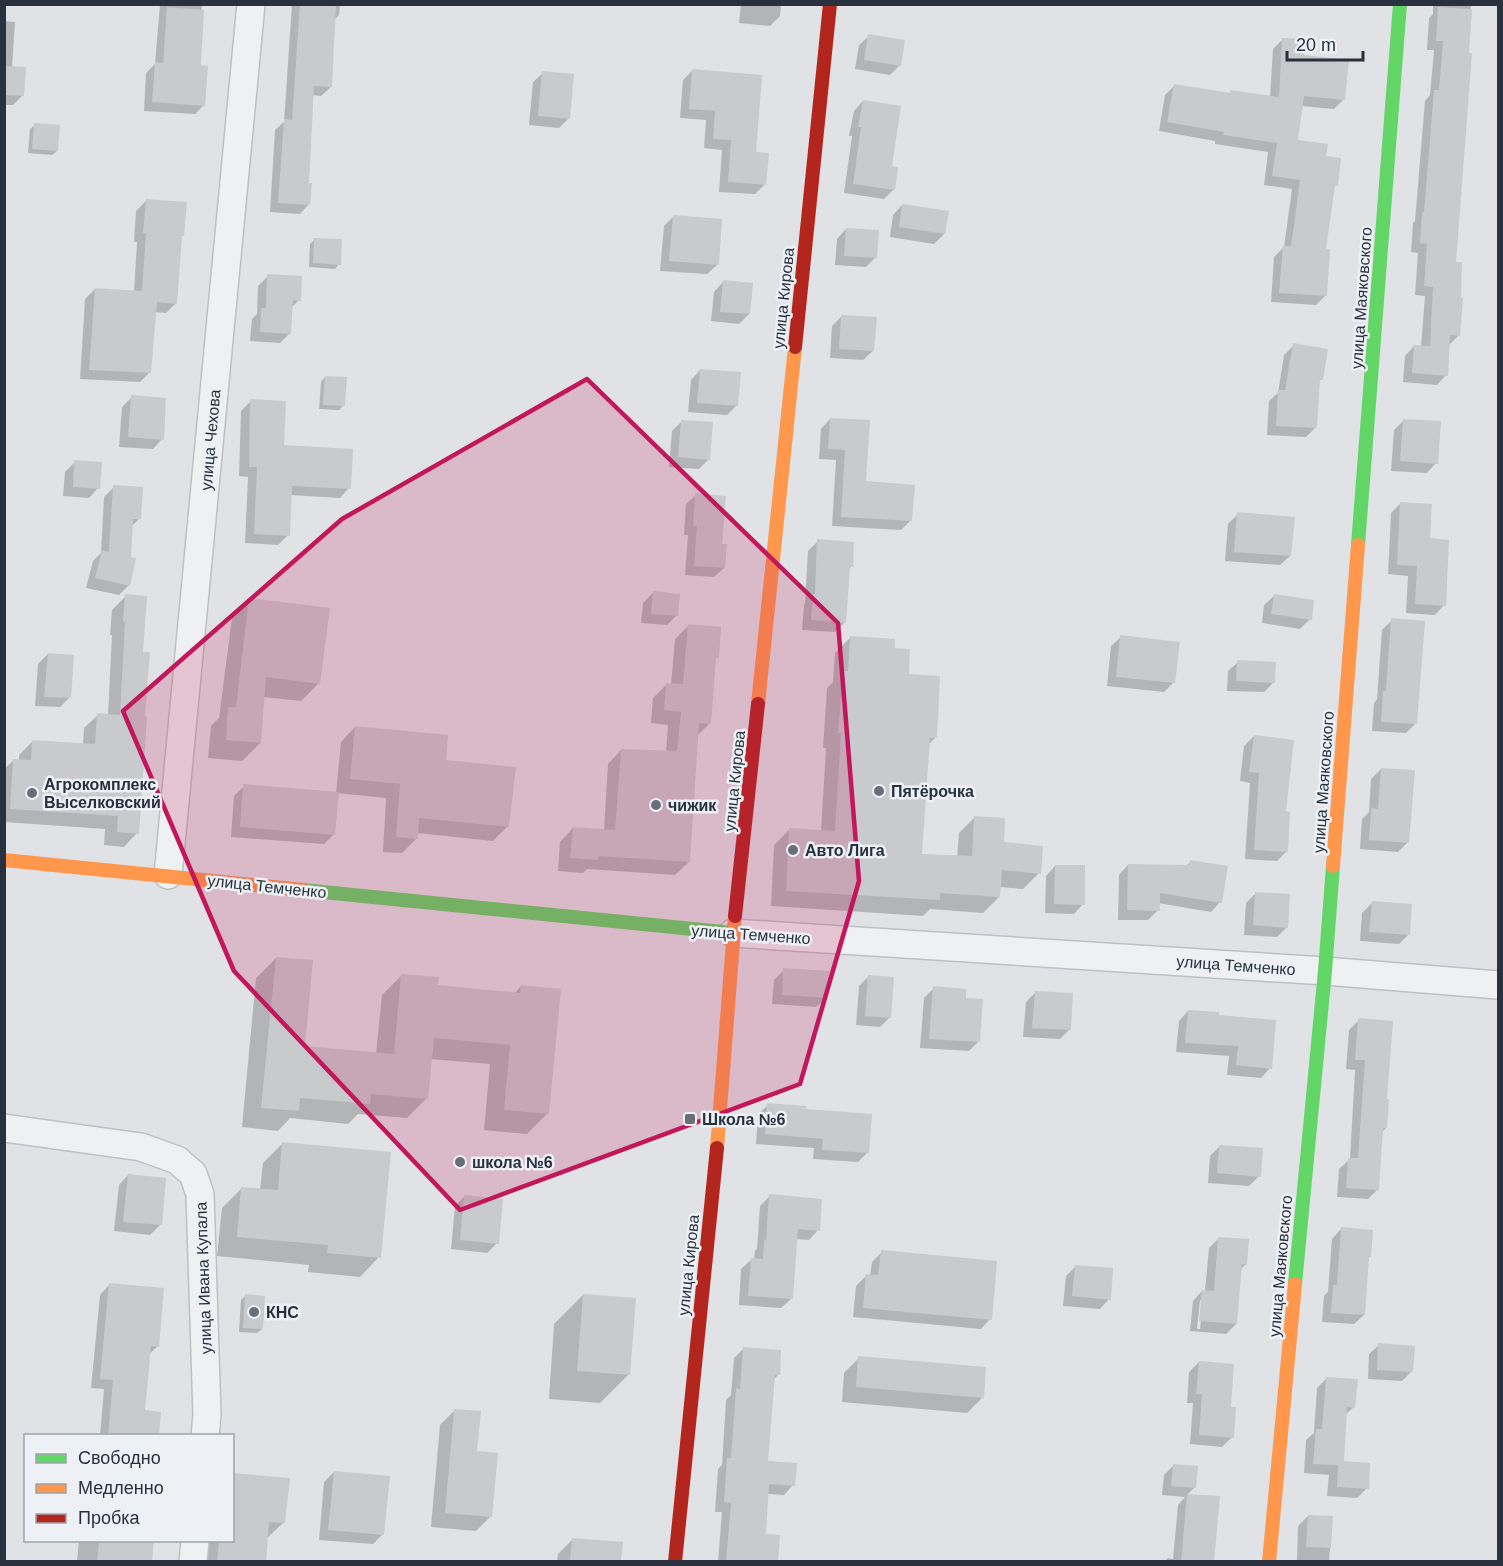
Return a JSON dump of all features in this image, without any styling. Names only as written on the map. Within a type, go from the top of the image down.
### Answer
[{"type":"main road","name":"улица Кирова","points":[[675,1562],[720,1119],[733,933],[830,4]]},
{"type":"main road","name":"улица Маяковского","points":[[1269,1562],[1325,971],[1400,4]]},
{"type":"main road","name":"улица Темченко","points":[[4,860],[733,933]]},
{"type":"street","name":"улица Чехова","points":[[168,875],[251,4]]},
{"type":"street","name":"улица Темченко","points":[[733,933],[1325,971],[1498,985]]},
{"type":"street","name":"улица Ивана Купала","points":[[4,1128],[141,1147],[177,1160],[193,1174],[200,1194],[207,1414],[205,1434]]},
{"type":"street","points":[[193,1562],[195,1542]]},
{"type":"highlighted area","points":[[587,379],[838,623],[859,881],[800,1084],[460,1210],[234,971],[123,711],[342,519]]},
{"type":"building","points":[[300,4],[336,4],[332,87],[314,86],[310,205],[278,203],[284,119],[292,120]]},
{"type":"building","points":[[167,7],[204,10],[201,65],[208,66],[205,106],[152,102],[155,62],[163,63]]},
{"type":"building","points":[[1438,7],[1472,9],[1469,53],[1472,53],[1456,262],[1462,262],[1461,298],[1463,298],[1460,336],[1450,335],[1448,376],[1412,373],[1414,345],[1430,346],[1433,287],[1424,286],[1427,244],[1420,243],[1434,90],[1439,90],[1443,41],[1436,41]]},
{"type":"building","points":[[868,34],[905,40],[901,66],[864,60]]},
{"type":"building","points":[[1282,38],[1305,39],[1304,55],[1349,60],[1345,100],[1304,96],[1298,140],[1328,144],[1326,156],[1341,158],[1326,249],[1330,249],[1327,296],[1279,293],[1283,246],[1291,246],[1300,180],[1272,176],[1277,143],[1223,135],[1224,132],[1167,122],[1174,84],[1230,93],[1230,90],[1279,97]]},
{"type":"building","points":[[4,66],[26,67],[24,96],[4,95]]},
{"type":"building","points":[[692,69],[762,75],[756,152],[769,153],[766,185],[728,182],[731,140],[713,139],[715,111],[689,109]]},
{"type":"building","points":[[542,71],[574,74],[570,119],[538,116]]},
{"type":"building","points":[[863,100],[901,106],[892,166],[898,167],[895,190],[853,184]]},
{"type":"building","points":[[34,123],[60,125],[58,151],[32,149]]},
{"type":"building","points":[[146,199],[187,202],[177,304],[157,302],[151,373],[89,370],[95,288],[142,291]]},
{"type":"building","points":[[902,204],[949,211],[945,234],[899,227]]},
{"type":"building","points":[[673,215],[722,219],[719,265],[669,261]]},
{"type":"building","points":[[846,228],[879,230],[877,258],[844,256]]},
{"type":"building","points":[[314,238],[342,239],[341,265],[313,263]]},
{"type":"building","points":[[267,274],[302,276],[301,301],[293,300],[291,334],[260,332],[261,308],[266,308]]},
{"type":"building","points":[[723,280],[753,283],[750,314],[720,312]]},
{"type":"building","points":[[841,315],[877,317],[874,351],[839,349]]},
{"type":"building","points":[[1293,343],[1328,349],[1323,380],[1320,379],[1317,428],[1276,426],[1278,390],[1285,390]]},
{"type":"building","points":[[700,369],[741,372],[738,406],[697,403]]},
{"type":"building","points":[[325,376],[347,377],[345,406],[323,405]]},
{"type":"building","points":[[131,395],[166,398],[164,440],[128,437]]},
{"type":"building","points":[[250,399],[286,401],[284,445],[353,449],[351,489],[292,486],[290,536],[254,534],[257,467],[249,467]]},
{"type":"building","points":[[830,418],[870,420],[866,481],[915,485],[912,521],[841,517],[845,450],[828,449]]},
{"type":"building","points":[[1403,419],[1441,421],[1438,464],[1400,461]]},
{"type":"building","points":[[681,420],[713,422],[710,460],[678,457]]},
{"type":"building","points":[[74,460],[102,462],[100,489],[73,487]]},
{"type":"building","points":[[113,485],[143,487],[141,519],[133,519],[131,557],[136,558],[130,586],[95,578],[102,550],[109,552]]},
{"type":"building","points":[[695,493],[726,496],[722,544],[727,544],[725,568],[694,566],[697,526],[693,526]]},
{"type":"building","points":[[1400,502],[1432,504],[1430,538],[1449,540],[1446,606],[1415,604],[1417,566],[1397,565]]},
{"type":"building","points":[[1237,512],[1295,517],[1291,556],[1234,552]]},
{"type":"building","points":[[817,539],[854,542],[846,623],[811,620],[813,594],[815,594]]},
{"type":"building","points":[[653,591],[680,594],[678,616],[651,614]]},
{"type":"building","points":[[125,594],[147,596],[143,652],[150,652],[139,834],[117,832],[118,816],[10,809],[13,759],[31,760],[32,740],[95,744],[97,713],[120,715]]},
{"type":"building","points":[[1274,594],[1314,600],[1312,620],[1271,614]]},
{"type":"building","points":[[249,598],[330,608],[320,684],[266,677],[261,743],[226,740],[228,707],[236,707]]},
{"type":"building","points":[[1391,618],[1425,621],[1417,724],[1381,722],[1383,691],[1386,691]]},
{"type":"building","name":"чижик","points":[[688,624],[721,627],[711,724],[699,723],[690,862],[598,856],[598,860],[570,858],[573,827],[615,830],[621,749],[677,751],[681,712],[664,710],[666,683],[683,684]]},
{"type":"building","points":[[1120,635],[1180,642],[1175,683],[1116,677]]},
{"type":"building","points":[[850,636],[895,639],[895,648],[910,649],[909,674],[940,676],[937,738],[930,738],[922,854],[972,856],[974,816],[1005,818],[1004,842],[1043,846],[1041,874],[1002,870],[1000,897],[940,893],[940,900],[786,891],[789,828],[835,831],[841,733],[838,733],[843,671],[848,671]]},
{"type":"building","points":[[48,653],[74,655],[71,698],[44,697]]},
{"type":"building","points":[[1237,660],[1276,662],[1275,683],[1236,681]]},
{"type":"building","points":[[355,726],[448,735],[446,760],[516,767],[509,827],[419,818],[418,839],[396,837],[400,784],[350,779]]},
{"type":"building","points":[[1254,735],[1294,740],[1286,811],[1290,812],[1288,852],[1254,850],[1259,773],[1249,772]]},
{"type":"building","points":[[1381,768],[1415,770],[1409,843],[1369,840],[1371,808],[1378,809]]},
{"type":"building","points":[[243,784],[339,792],[335,835],[240,827]]},
{"type":"building","points":[[1190,860],[1228,866],[1222,903],[1160,893],[1160,911],[1127,910],[1128,864],[1189,865]]},
{"type":"building","points":[[1055,865],[1085,865],[1085,905],[1054,904]]},
{"type":"building","points":[[1255,892],[1290,894],[1288,928],[1253,925]]},
{"type":"building","points":[[1372,901],[1412,904],[1410,935],[1369,932]]},
{"type":"building","points":[[276,957],[313,960],[305,1046],[394,1054],[401,974],[439,977],[438,985],[520,993],[521,985],[561,989],[549,1114],[504,1110],[510,1045],[434,1038],[428,1099],[371,1094],[370,1104],[300,1098],[299,1111],[261,1108]]},
{"type":"building","points":[[783,968],[830,971],[828,998],[782,995]]},
{"type":"building","points":[[868,975],[894,977],[891,1018],[865,1016]]},
{"type":"building","points":[[933,986],[966,989],[966,998],[983,999],[980,1042],[929,1039]]},
{"type":"building","points":[[1035,991],[1073,993],[1071,1030],[1032,1028]]},
{"type":"building","points":[[1188,1010],[1276,1020],[1272,1069],[1236,1065],[1238,1046],[1185,1043]]},
{"type":"building","points":[[1358,1018],[1393,1021],[1387,1128],[1383,1128],[1379,1190],[1346,1188],[1348,1158],[1358,1158],[1365,1060],[1355,1060]]},
{"type":"building","points":[[767,1103],[806,1106],[806,1109],[872,1114],[869,1153],[822,1150],[823,1139],[765,1134]]},
{"type":"building","points":[[282,1142],[391,1152],[381,1258],[327,1253],[328,1245],[237,1237],[241,1187],[278,1190]]},
{"type":"building","points":[[1219,1145],[1263,1148],[1261,1177],[1217,1173]]},
{"type":"building","points":[[128,1174],[166,1178],[162,1225],[123,1222]]},
{"type":"building","points":[[769,1194],[822,1199],[820,1231],[798,1229],[793,1299],[748,1296],[751,1258],[763,1259]]},
{"type":"building","points":[[464,1195],[503,1199],[499,1244],[460,1240]]},
{"type":"building","points":[[1341,1227],[1373,1230],[1365,1315],[1331,1313],[1333,1285],[1337,1285]]},
{"type":"building","points":[[1218,1237],[1249,1239],[1247,1265],[1242,1264],[1237,1324],[1199,1321],[1202,1290],[1214,1291]]},
{"type":"building","points":[[881,1250],[997,1261],[992,1320],[863,1308],[866,1274],[878,1275]]},
{"type":"building","points":[[1075,1265],[1113,1268],[1111,1300],[1072,1296]]},
{"type":"building","points":[[109,1283],[164,1288],[159,1347],[151,1346],[145,1410],[161,1412],[159,1434],[108,1434],[113,1380],[100,1379]]},
{"type":"building","name":"КНС","points":[[245,1294],[265,1296],[263,1329],[243,1328]]},
{"type":"building","points":[[583,1294],[636,1298],[630,1375],[577,1371]]},
{"type":"building","points":[[1378,1343],[1415,1346],[1413,1372],[1377,1370]]},
{"type":"building","points":[[743,1347],[781,1350],[780,1375],[775,1375],[768,1461],[797,1463],[795,1486],[769,1484],[766,1534],[780,1535],[778,1562],[726,1562],[731,1503],[724,1502],[727,1458],[731,1458],[736,1388],[740,1389]]},
{"type":"building","points":[[858,1356],[986,1367],[984,1398],[856,1387]]},
{"type":"building","points":[[1199,1361],[1234,1364],[1231,1407],[1236,1407],[1234,1438],[1199,1435],[1202,1394],[1196,1394]]},
{"type":"building","points":[[1326,1377],[1358,1379],[1355,1408],[1347,1407],[1344,1461],[1370,1463],[1369,1489],[1337,1487],[1338,1465],[1313,1464],[1316,1429],[1322,1429]]},
{"type":"building","points":[[454,1409],[481,1411],[477,1451],[498,1453],[492,1517],[445,1513]]},
{"type":"building","points":[[1173,1464],[1198,1466],[1196,1488],[1171,1486]]},
{"type":"building","points":[[334,1471],[390,1476],[384,1535],[328,1530]]},
{"type":"building","points":[[234,1473],[290,1478],[285,1523],[269,1522],[266,1562],[217,1562],[219,1542],[234,1542]]},
{"type":"building","points":[[1187,1494],[1220,1496],[1214,1562],[1181,1562]]},
{"type":"building","points":[[1308,1515],[1333,1516],[1331,1548],[1306,1547]]},
{"type":"building","points":[[572,1538],[623,1542],[621,1562],[570,1562]]},
{"type":"building","points":[[99,1542],[154,1542],[152,1562],[97,1562]]},
{"type":"traffic: fast","points":[[1358,545],[1400,4]]},
{"type":"traffic: fast","points":[[1295,1284],[1333,866]]},
{"type":"traffic: fast","points":[[303,890],[733,933]]},
{"type":"traffic: slow","points":[[758,704],[795,347]]},
{"type":"traffic: slow","points":[[1333,866],[1358,545]]},
{"type":"traffic: slow","points":[[4,860],[303,890]]},
{"type":"traffic: slow","points":[[717,1148],[735,916]]},
{"type":"traffic: slow","points":[[1269,1562],[1295,1284]]},
{"type":"traffic: jam","points":[[795,347],[830,4]]},
{"type":"traffic: jam","points":[[735,916],[758,704]]},
{"type":"traffic: jam","points":[[675,1562],[717,1148]]},
{"type":"place","name":"Пятёрочка","points":[[879,791]]},
{"type":"place","name":"Агрокомплекс Выселковский","points":[[32,793]]},
{"type":"place","name":"чижик","points":[[656,805]]},
{"type":"place","name":"Авто Лига","points":[[793,850]]},
{"type":"place","name":"Школа №6","points":[[690,1119]]},
{"type":"place","name":"школа №6","points":[[460,1162]]},
{"type":"place","name":"КНС","points":[[254,1312]]}]
